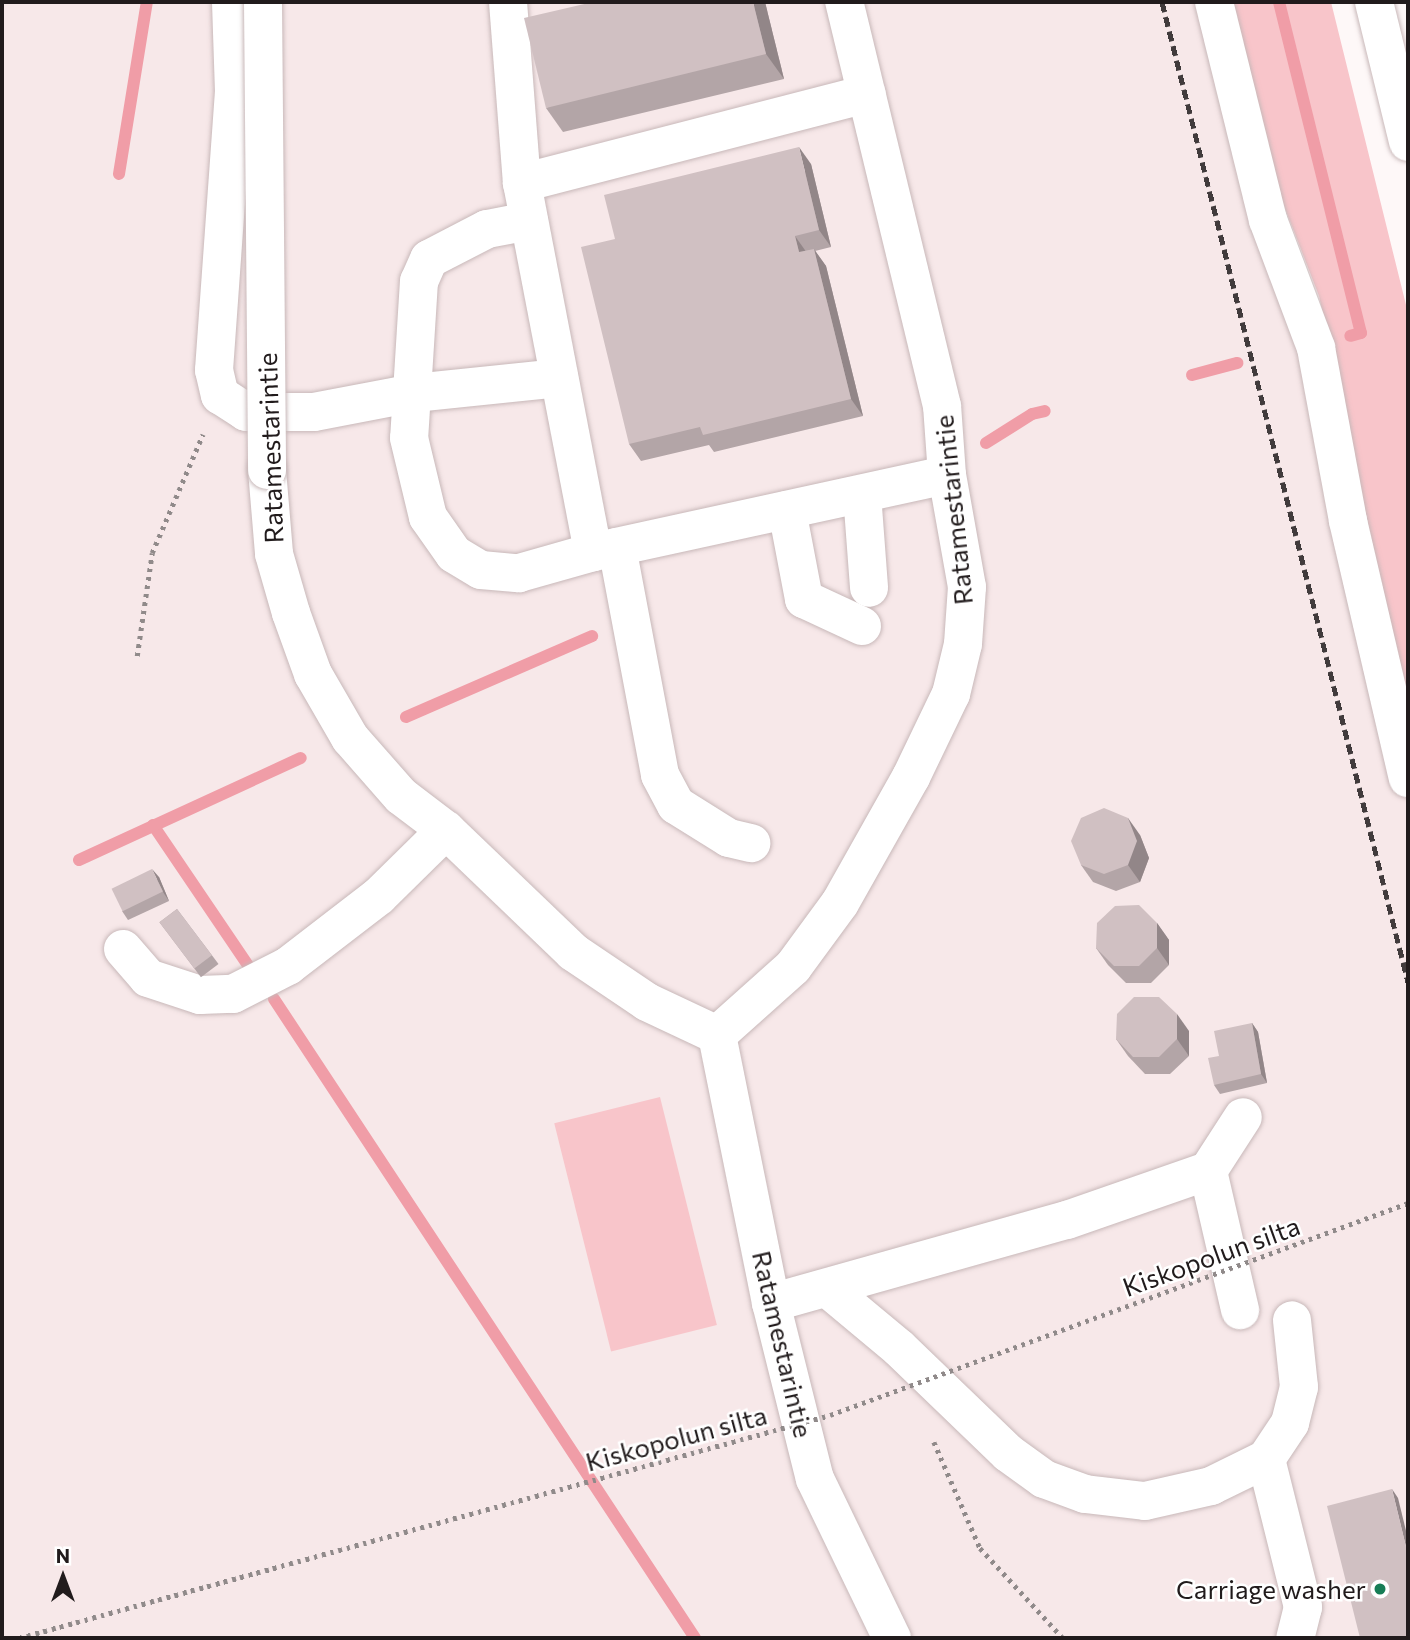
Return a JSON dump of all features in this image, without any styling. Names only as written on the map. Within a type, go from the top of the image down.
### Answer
[{"type":"street","points":[[231,2],[234,91],[214,370],[220,395],[246,412],[314,412],[414,393],[559,378]]},
{"type":"street","name":"Ratamestarintie","points":[[263,2],[267,470],[274,554],[313,674],[350,738],[401,796],[446,830],[573,952],[648,1002],[717,1035]]},
{"type":"street","points":[[508,2],[522,183],[559,378],[605,550],[660,775],[676,805],[729,838],[751,843]]},
{"type":"street","name":"Ratamestarintie","points":[[717,1035],[793,967],[840,903],[911,777],[951,694],[963,644],[967,587],[947,475],[942,406],[844,2]]},
{"type":"street","points":[[1214,2],[1268,220],[1316,348],[1348,521],[1408,778]]},
{"type":"street","points":[[1374,2],[1408,142]]},
{"type":"street","points":[[522,183],[867,94]]},
{"type":"street","points":[[529,221],[487,229],[429,259],[419,281],[414,393],[409,438],[428,517],[454,554],[481,570],[519,573],[605,550],[947,475]]},
{"type":"street","points":[[862,494],[869,588]]},
{"type":"street","points":[[788,510],[804,599],[862,626]]},
{"type":"street","points":[[123,949],[148,978],[200,995],[233,994],[308,950],[379,896],[446,830]]},
{"type":"street","name":"Ratamestarintie","points":[[717,1035],[772,1303],[815,1479],[892,1638]]},
{"type":"street","points":[[772,1303],[1067,1220],[1209,1171],[1244,1117]]},
{"type":"street","points":[[1209,1171],[1240,1310]]},
{"type":"street","points":[[827,1288],[900,1348],[1008,1453],[1044,1479],[1085,1494],[1145,1501],[1211,1486],[1265,1459],[1290,1423],[1299,1387],[1292,1320]]},
{"type":"street","points":[[1265,1459],[1303,1607],[1295,1638]]},
{"type":"path","points":[[136,656],[152,553],[220,395]]},
{"type":"path","name":"Kiskopolun silta","points":[[19,1638],[830,1415],[1408,1203]]},
{"type":"path","points":[[935,1444],[980,1548],[1063,1638]]},
{"type":"shaded area","points":[[2,2],[1237,2],[1408,702],[1408,1638],[2,1638]]},
{"type":"shaded area","points":[[1228,2],[1331,2],[1408,313],[1408,711],[1319,296],[1273,177]]},
{"type":"shaded area","points":[[660,1097],[717,1325],[611,1351],[554,1123]]},
{"type":"building","points":[[593,2],[753,2],[766,54],[546,108],[524,18]]},
{"type":"building","points":[[799,147],[819,230],[795,236],[799,252],[814,249],[851,399],[703,435],[700,427],[629,444],[581,247],[615,239],[604,195]]},
{"type":"building","points":[[1104,808],[1128,818],[1137,841],[1128,865],[1104,874],[1081,865],[1071,841],[1081,818]]},
{"type":"building","points":[[152,869],[163,891],[123,911],[112,889]]},
{"type":"building","points":[[1139,905],[1157,923],[1157,948],[1139,966],[1114,966],[1096,948],[1097,923],[1115,906]]},
{"type":"building","points":[[177,909],[212,955],[194,969],[159,922]]},
{"type":"building","points":[[1134,997],[1159,997],[1177,1014],[1177,1039],[1159,1057],[1133,1057],[1116,1039],[1117,1014]]},
{"type":"building","points":[[1252,1023],[1261,1074],[1214,1085],[1208,1058],[1219,1056],[1214,1031]]},
{"type":"building","name":"Carriage washer","points":[[1392,1489],[1408,1555],[1408,1638],[1360,1638],[1327,1506]]},
{"type":"waterway","points":[[119,174],[147,2]]},
{"type":"waterway","points":[[1279,2],[1361,333],[1350,336]]},
{"type":"waterway","points":[[1192,375],[1237,363]]},
{"type":"waterway","points":[[986,443],[1032,414],[1045,411]]},
{"type":"waterway","points":[[406,717],[592,636]]},
{"type":"waterway","points":[[79,860],[301,758]]},
{"type":"waterway","points":[[153,825],[252,971]]},
{"type":"waterway","points":[[274,999],[695,1638]]},
{"type":"railway","points":[[1162,2],[1408,982]]},
{"type":"place","name":"Carriage washer","points":[[1380,1589]]}]
